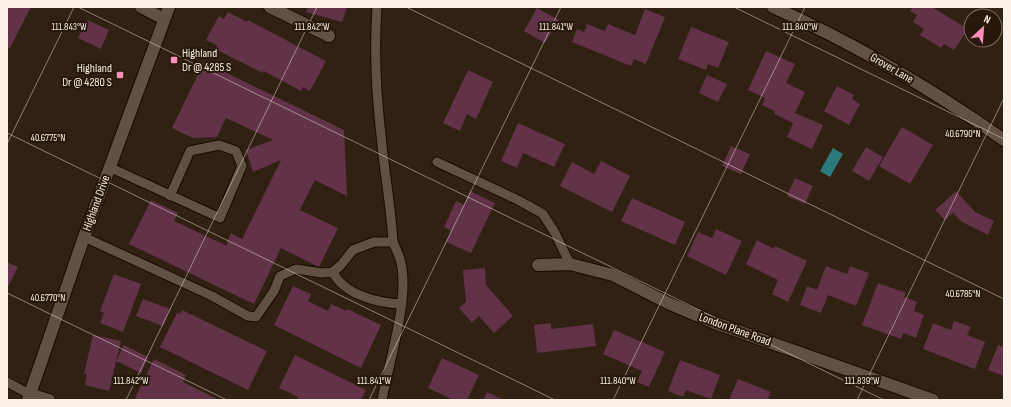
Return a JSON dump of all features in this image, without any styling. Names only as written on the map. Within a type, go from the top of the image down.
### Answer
[{"type":"street","points":[[141,7],[164,19]]},
{"type":"street","name":"Highland Drive","points":[[29,397],[109,167],[169,7]]},
{"type":"street","name":"Grover Lane","points":[[773,7],[825,30],[890,65],[959,108],[1004,140]]},
{"type":"street","points":[[278,9],[329,36]]},
{"type":"street","name":"London Plane Road","points":[[538,265],[570,264],[613,275],[668,303],[715,323],[933,400]]},
{"type":"street","points":[[29,397],[49,400]]},
{"type":"lane","points":[[377,7],[374,48],[381,135],[391,209],[393,242],[400,260],[403,287],[402,304],[382,400]]},
{"type":"lane","points":[[109,167],[170,196],[220,218],[242,166],[236,151],[219,145],[190,151],[170,196]]},
{"type":"lane","points":[[437,162],[518,200],[543,214],[555,233],[570,264]]},
{"type":"lane","points":[[84,237],[212,296],[248,316],[256,317],[274,291],[280,276],[296,269],[322,273],[333,272],[341,265],[353,250],[374,242],[393,242]]},
{"type":"lane","points":[[333,272],[338,282],[358,294],[384,303],[402,304]]},
{"type":"lane","points":[[7,382],[29,397]]},
{"type":"water","points":[[833,148],[843,154],[830,177],[820,171]]},
{"type":"building","points":[[7,7],[31,7],[10,48],[7,47]]},
{"type":"building","points":[[308,7],[347,7],[342,22],[306,12]]},
{"type":"building","points":[[913,7],[932,7],[963,26],[963,36],[954,50],[944,44],[941,48],[920,35],[924,29],[913,22],[917,15],[910,11]]},
{"type":"building","points":[[537,8],[559,20],[545,43],[524,31]]},
{"type":"building","points":[[645,9],[665,17],[646,64],[634,59],[631,66],[572,42],[577,29],[584,32],[587,24],[605,31],[608,24],[635,35]]},
{"type":"building","points":[[228,12],[247,22],[248,20],[326,61],[310,91],[303,87],[301,91],[264,71],[263,73],[215,49],[217,45],[206,40],[219,16],[224,19]]},
{"type":"building","points":[[87,20],[109,30],[101,49],[78,38]]},
{"type":"building","points":[[691,27],[729,42],[718,68],[708,64],[706,70],[678,59]]},
{"type":"building","points":[[766,51],[795,64],[786,83],[805,92],[795,113],[823,125],[812,149],[787,137],[793,123],[774,114],[775,111],[762,105],[765,98],[748,90]]},
{"type":"building","points":[[204,62],[344,130],[347,196],[315,180],[300,210],[338,228],[319,267],[281,248],[254,304],[129,244],[151,200],[178,213],[174,221],[227,246],[231,233],[242,239],[281,160],[253,172],[246,150],[273,140],[226,118],[217,137],[193,138],[172,128]]},
{"type":"building","points":[[468,70],[493,82],[476,119],[467,114],[460,131],[443,123]]},
{"type":"building","points":[[707,75],[727,84],[718,102],[699,93]]},
{"type":"building","points":[[837,86],[854,95],[852,99],[860,104],[849,125],[824,111]]},
{"type":"building","points":[[518,123],[565,144],[554,167],[523,153],[517,168],[501,161]]},
{"type":"building","points":[[902,127],[933,145],[910,184],[879,166]]},
{"type":"building","points":[[731,146],[750,154],[741,174],[722,166]]},
{"type":"building","points":[[866,147],[883,157],[869,181],[852,171]]},
{"type":"building","points":[[601,161],[630,176],[612,212],[560,186],[572,162],[594,174]]},
{"type":"building","points":[[795,178],[813,186],[805,204],[787,196]]},
{"type":"building","points":[[470,191],[495,203],[471,253],[446,242],[451,231],[444,227],[456,201],[464,205]]},
{"type":"building","points":[[956,191],[975,212],[994,221],[988,235],[962,222],[953,213],[945,220],[935,210]]},
{"type":"building","points":[[632,198],[685,222],[675,245],[621,221]]},
{"type":"building","points":[[716,229],[742,241],[726,275],[687,256],[698,232],[712,238]]},
{"type":"building","points":[[757,240],[774,249],[775,246],[807,261],[788,302],[772,294],[778,280],[746,264]]},
{"type":"building","points":[[7,262],[18,267],[7,289]]},
{"type":"building","points":[[826,266],[847,274],[850,266],[869,273],[856,306],[828,295],[821,313],[800,305],[807,286],[817,290]]},
{"type":"building","points":[[485,268],[486,285],[513,316],[494,333],[479,316],[472,323],[459,308],[466,302],[463,270]]},
{"type":"building","points":[[114,274],[141,284],[123,332],[100,323],[104,313],[100,311]]},
{"type":"building","points":[[878,283],[906,293],[904,297],[917,302],[914,311],[924,315],[916,338],[903,333],[901,339],[862,325]]},
{"type":"building","points":[[293,286],[311,294],[308,301],[328,311],[331,304],[346,311],[347,309],[381,325],[361,368],[274,325]]},
{"type":"building","points":[[143,299],[170,309],[163,326],[136,316]]},
{"type":"building","points":[[182,310],[267,351],[248,390],[160,347],[177,313],[180,314]]},
{"type":"building","points":[[954,321],[971,327],[967,335],[985,342],[975,369],[923,349],[933,323],[951,330]]},
{"type":"building","points":[[551,323],[551,329],[593,324],[596,346],[537,353],[534,325]]},
{"type":"building","points":[[614,330],[665,352],[649,387],[637,382],[642,371],[603,354]]},
{"type":"building","points":[[93,335],[121,341],[109,391],[85,385],[87,374],[84,374]]},
{"type":"building","points":[[124,345],[148,357],[141,373],[116,361]]},
{"type":"building","points":[[998,345],[1004,347],[1004,376],[988,370]]},
{"type":"building","points":[[295,355],[366,390],[361,400],[297,400],[298,397],[279,388]]},
{"type":"building","points":[[442,358],[479,375],[467,400],[454,400],[428,388]]},
{"type":"building","points":[[154,359],[186,375],[183,382],[219,400],[138,400],[135,398]]},
{"type":"building","points":[[680,360],[720,375],[711,399],[686,390],[683,397],[668,391]]},
{"type":"building","points":[[738,379],[771,392],[768,398],[773,400],[729,400]]},
{"type":"building","points":[[487,392],[504,400],[483,400]]},
{"type":"place","name":"Highland Dr @ 4285 S","points":[[174,60]]},
{"type":"place","name":"Highland Dr @ 4280 S","points":[[120,75]]}]
